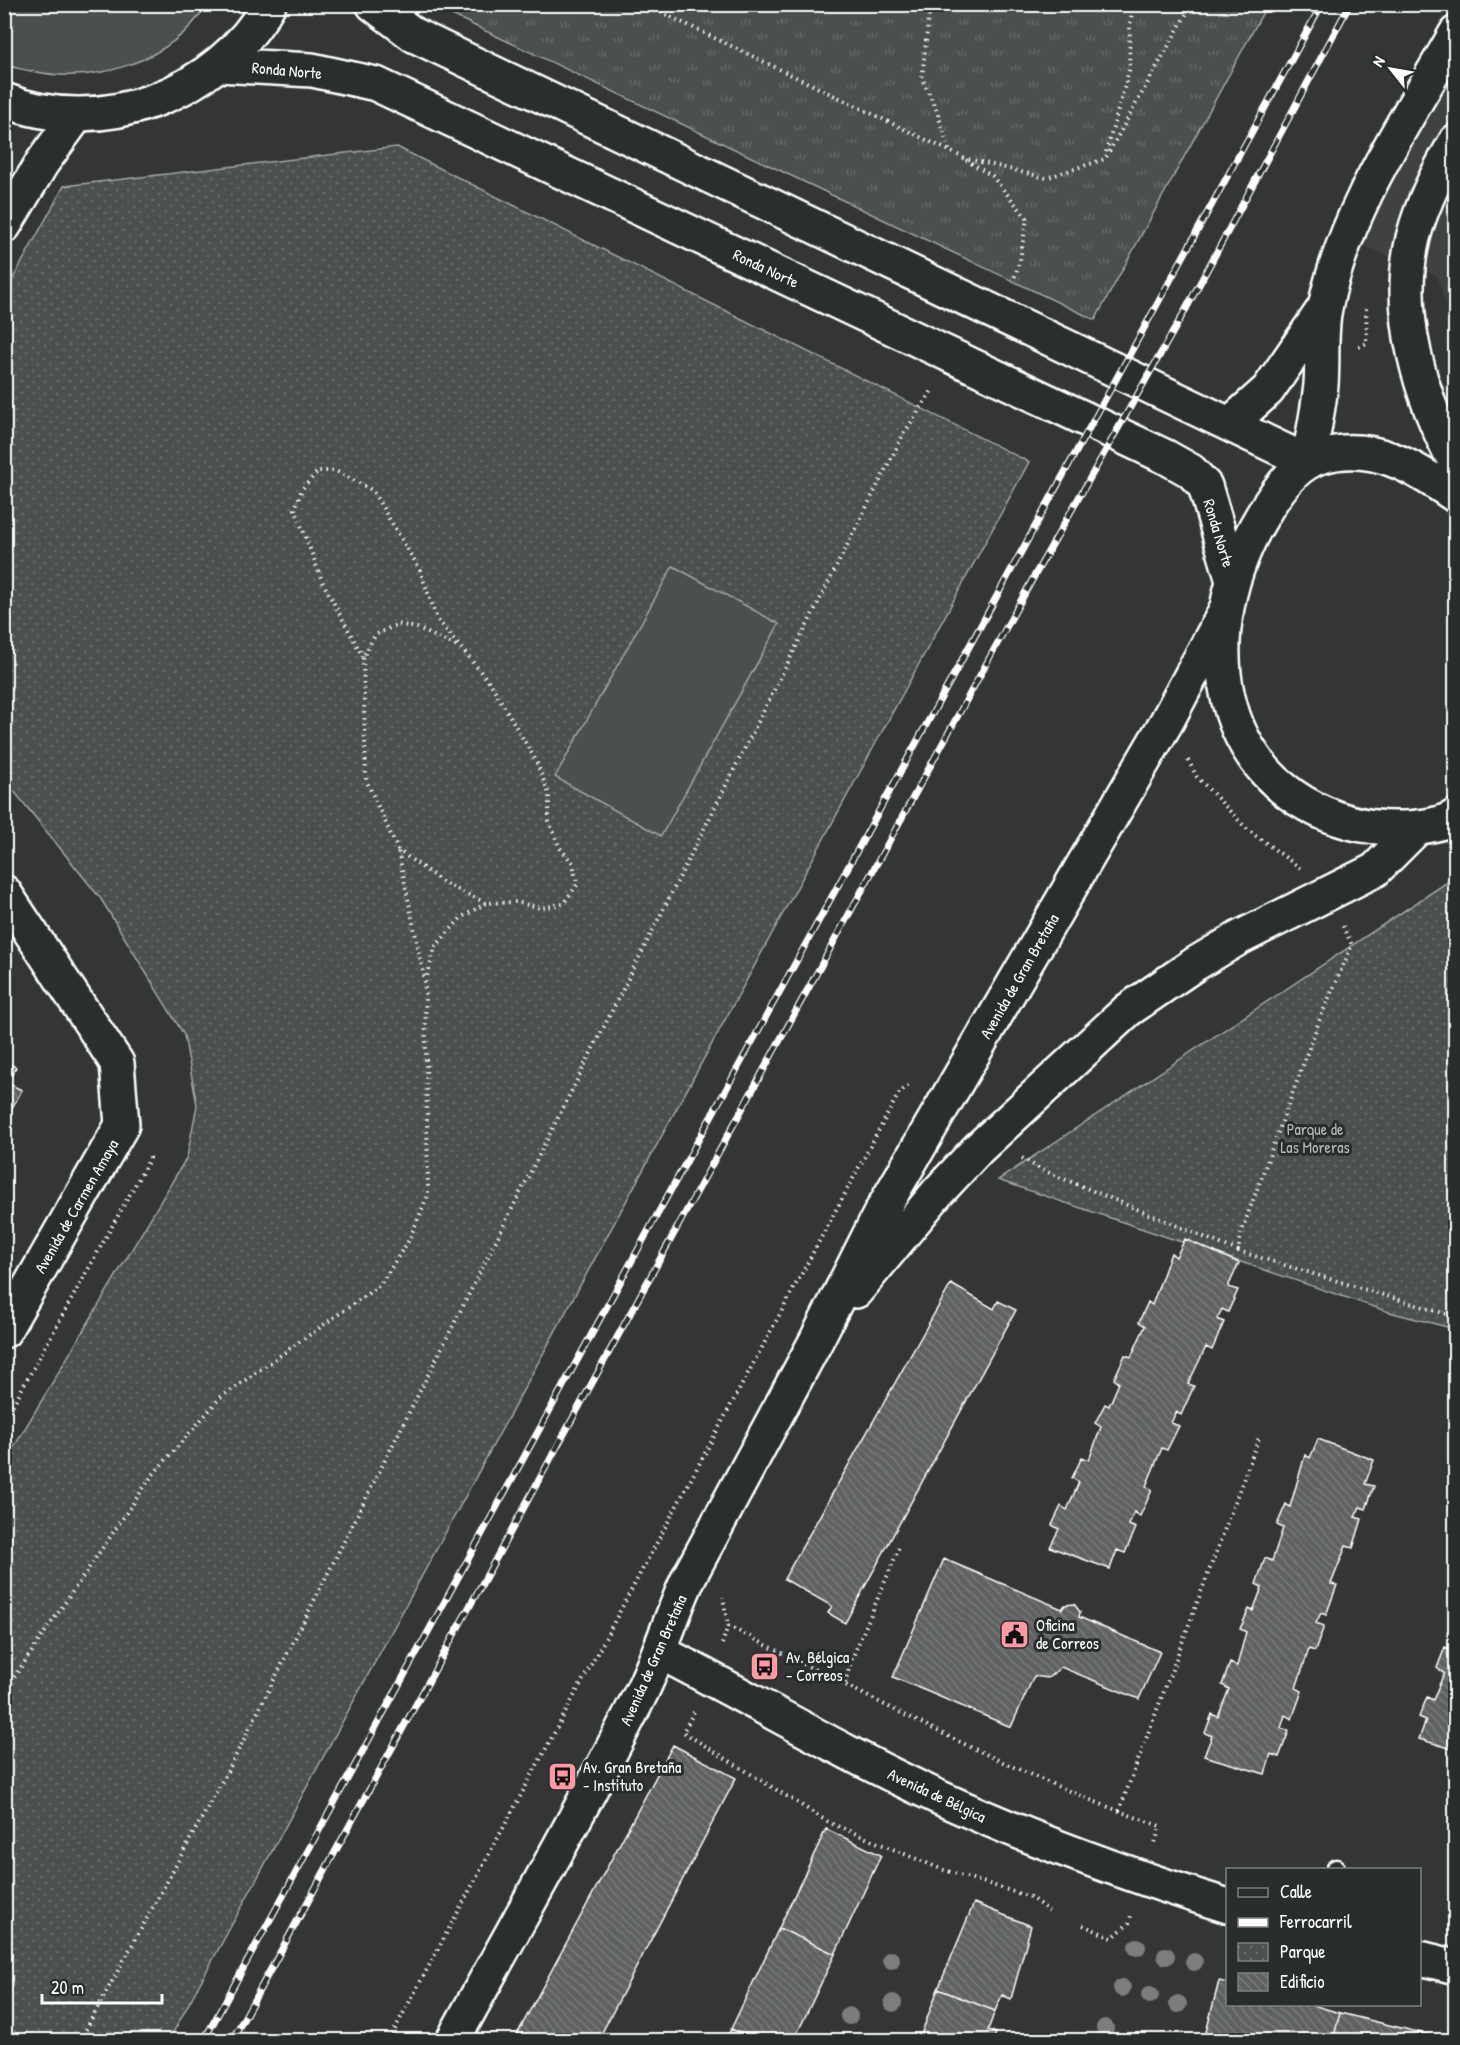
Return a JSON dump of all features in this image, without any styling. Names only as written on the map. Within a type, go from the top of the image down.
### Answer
[{"type":"street","name":"Ronda Norte","points":[[4,100],[23,107],[77,115],[128,110],[176,93],[219,65],[258,24],[268,4]]},
{"type":"street","points":[[373,4],[414,35],[1308,462]]},
{"type":"street","points":[[1308,462],[1321,385],[1325,307],[1342,253],[1363,202],[1455,33]]},
{"type":"street","name":"Ronda Norte","points":[[219,65],[312,70],[376,84],[1166,457],[1191,471],[1204,486],[1233,581]]},
{"type":"street","points":[[4,226],[42,163],[77,115]]},
{"type":"street","points":[[1455,141],[1422,210],[1409,257],[1408,286],[1412,341],[1424,389],[1441,436],[1455,463]]},
{"type":"street","points":[[1230,424],[1268,390],[1325,307]]},
{"type":"street","points":[[1454,818],[1418,826],[1369,826],[1338,818],[1290,795],[1265,770],[1244,738],[1226,691],[1221,644],[1225,612],[1246,545],[1275,495],[1308,462],[1338,453],[1379,455],[1405,464],[1455,496]]},
{"type":"street","name":"Avenida de Gran Bretaña","points":[[453,2040],[619,1736],[660,1652],[674,1610],[689,1577],[816,1341],[881,1212],[1167,721],[1225,612]]},
{"type":"street","name":"Avenida de Gran Bretaña","points":[[816,1341],[957,1171],[1104,1030],[1136,1004],[1195,964],[1375,870],[1418,826]]},
{"type":"street","name":"Avenida de Carmen Amaya","points":[[4,892],[117,1063],[122,1125],[4,1331]]},
{"type":"street","name":"Avenida de Bélgica","points":[[660,1652],[850,1753],[975,1813],[1092,1861],[1226,1906]]},
{"type":"street","points":[[1421,1958],[1455,1967]]},
{"type":"path","points":[[644,4],[964,158],[1046,178],[1105,159],[1192,4]]},
{"type":"path","points":[[930,4],[922,78],[937,111],[949,151],[992,176],[1027,218],[1020,260],[1002,314]]},
{"type":"path","points":[[1105,159],[1129,71],[1133,4]]},
{"type":"path","points":[[80,2040],[232,1764],[903,435],[938,383]]},
{"type":"path","points":[[4,1692],[151,1478],[220,1398],[380,1285],[409,1240],[428,1195],[425,981],[398,850],[366,780],[363,657],[323,583],[295,509],[302,489],[318,471],[336,471],[372,490],[420,570],[437,619],[491,684],[536,761],[549,794],[549,822],[560,848],[573,863],[577,885],[563,904],[541,908],[516,902],[486,903],[444,883],[398,850]]},
{"type":"path","points":[[363,657],[375,635],[398,624],[417,628],[459,647]]},
{"type":"path","points":[[1167,721],[1197,777],[1248,830],[1296,864],[1326,894],[1352,945],[1321,1016],[1242,1230],[1238,1251],[1455,1317]]},
{"type":"path","points":[[425,981],[435,946],[462,917],[486,903]]},
{"type":"path","points":[[728,1626],[981,1752],[1119,1812],[1260,1435]]},
{"type":"path","points":[[845,1683],[851,1662],[900,1546]]},
{"type":"path","points":[[722,1644],[728,1626],[722,1604],[724,1587]]},
{"type":"path","points":[[692,1714],[683,1732],[830,1823],[941,1869],[1030,1897],[1049,1911]]},
{"type":"path","points":[[1083,1925],[1112,1938],[1129,1923]]},
{"type":"shaded area","points":[[1454,5],[1455,337],[1437,276],[1331,232]]},
{"type":"green space","points":[[5,4],[207,5],[191,25],[152,55],[130,65],[105,71],[81,75],[56,75],[5,64]]},
{"type":"green space","points":[[1267,4],[1095,320],[431,5]]},
{"type":"green space","points":[[397,147],[1029,462],[169,2040],[5,2040],[5,1462],[187,1157],[197,1105],[184,1035],[101,899],[5,780],[5,293],[64,186]]},
{"type":"green space","points":[[673,566],[779,624],[661,836],[555,777]]},
{"type":"green space","name":"Parque de Las Moreras","points":[[1455,877],[1455,1329],[1389,1312],[998,1180]]},
{"type":"building","points":[[4,1061],[16,1067],[7,1083],[22,1090],[9,1113],[4,1110]]},
{"type":"building","points":[[1185,1239],[1239,1263],[1228,1287],[1238,1290],[1228,1312],[1222,1309],[1217,1319],[1224,1322],[1212,1350],[1206,1347],[1188,1384],[1194,1386],[1181,1415],[1176,1412],[1171,1423],[1179,1426],[1167,1450],[1162,1448],[1146,1486],[1152,1490],[1140,1516],[1134,1512],[1129,1525],[1136,1528],[1125,1553],[1117,1550],[1110,1569],[1050,1547],[1059,1529],[1052,1525],[1061,1506],[1067,1510],[1079,1482],[1072,1478],[1082,1457],[1089,1460],[1101,1427],[1095,1423],[1105,1404],[1109,1406],[1119,1383],[1114,1379],[1125,1355],[1131,1357],[1145,1326],[1139,1322],[1148,1302],[1152,1305],[1171,1253],[1176,1257]]},
{"type":"building","points":[[951,1284],[994,1309],[998,1301],[1016,1310],[845,1623],[828,1613],[832,1606],[784,1579]]},
{"type":"building","points":[[1318,1439],[1374,1460],[1365,1484],[1374,1486],[1366,1509],[1360,1507],[1355,1517],[1362,1519],[1353,1548],[1346,1546],[1331,1584],[1337,1585],[1326,1615],[1321,1613],[1316,1623],[1324,1626],[1315,1651],[1309,1649],[1296,1688],[1302,1691],[1292,1719],[1285,1715],[1281,1728],[1289,1731],[1279,1757],[1271,1754],[1265,1774],[1204,1756],[1212,1736],[1205,1733],[1212,1714],[1218,1717],[1229,1689],[1222,1685],[1230,1663],[1237,1666],[1246,1632],[1240,1629],[1249,1609],[1253,1611],[1262,1587],[1256,1584],[1265,1558],[1272,1561],[1283,1528],[1277,1525],[1286,1504],[1290,1507],[1305,1455],[1310,1458]]},
{"type":"building","name":"Oficina de Correos","points":[[944,1559],[1062,1609],[1065,1605],[1074,1604],[1080,1612],[1079,1617],[1160,1652],[1139,1699],[1061,1667],[1048,1678],[1034,1676],[1011,1727],[893,1677]]},
{"type":"building","points":[[1456,1637],[1456,1750],[1419,1739],[1426,1720],[1419,1717],[1427,1697],[1433,1700],[1444,1673],[1437,1668],[1445,1647],[1452,1650]]},
{"type":"building","points":[[673,1745],[736,1778],[598,2040],[514,2040]]},
{"type":"building","points":[[826,1829],[881,1855],[835,1954],[779,1928]]},
{"type":"building","points":[[974,1903],[1031,1926],[1011,1999],[1002,1995],[995,2011],[938,1989]]},
{"type":"building","points":[[779,1928],[835,1954],[794,2040],[756,2040],[731,2029]]},
{"type":"building","points":[[1219,1981],[1226,1983],[1226,2006],[1316,2006],[1340,2013],[1333,2040],[1204,2040]]},
{"type":"building","points":[[938,1989],[995,2011],[988,2030],[996,2033],[993,2040],[919,2040]]},
{"type":"building","points":[[1340,2013],[1450,2040],[1333,2040]]},
{"type":"building","points":[[731,2029],[756,2040],[726,2040]]},
{"type":"railway","points":[[204,2040],[1322,4]]},
{"type":"railway","points":[[232,2040],[1036,573],[1186,309],[1350,4]]},
{"type":"place","name":"Oficina de Correos","points":[[1015,1634]]},
{"type":"place","name":"Av. Bélgica - Correos","points":[[765,1666]]},
{"type":"place","name":"Av. Gran Bretaña - Instituto","points":[[562,1776]]}]
